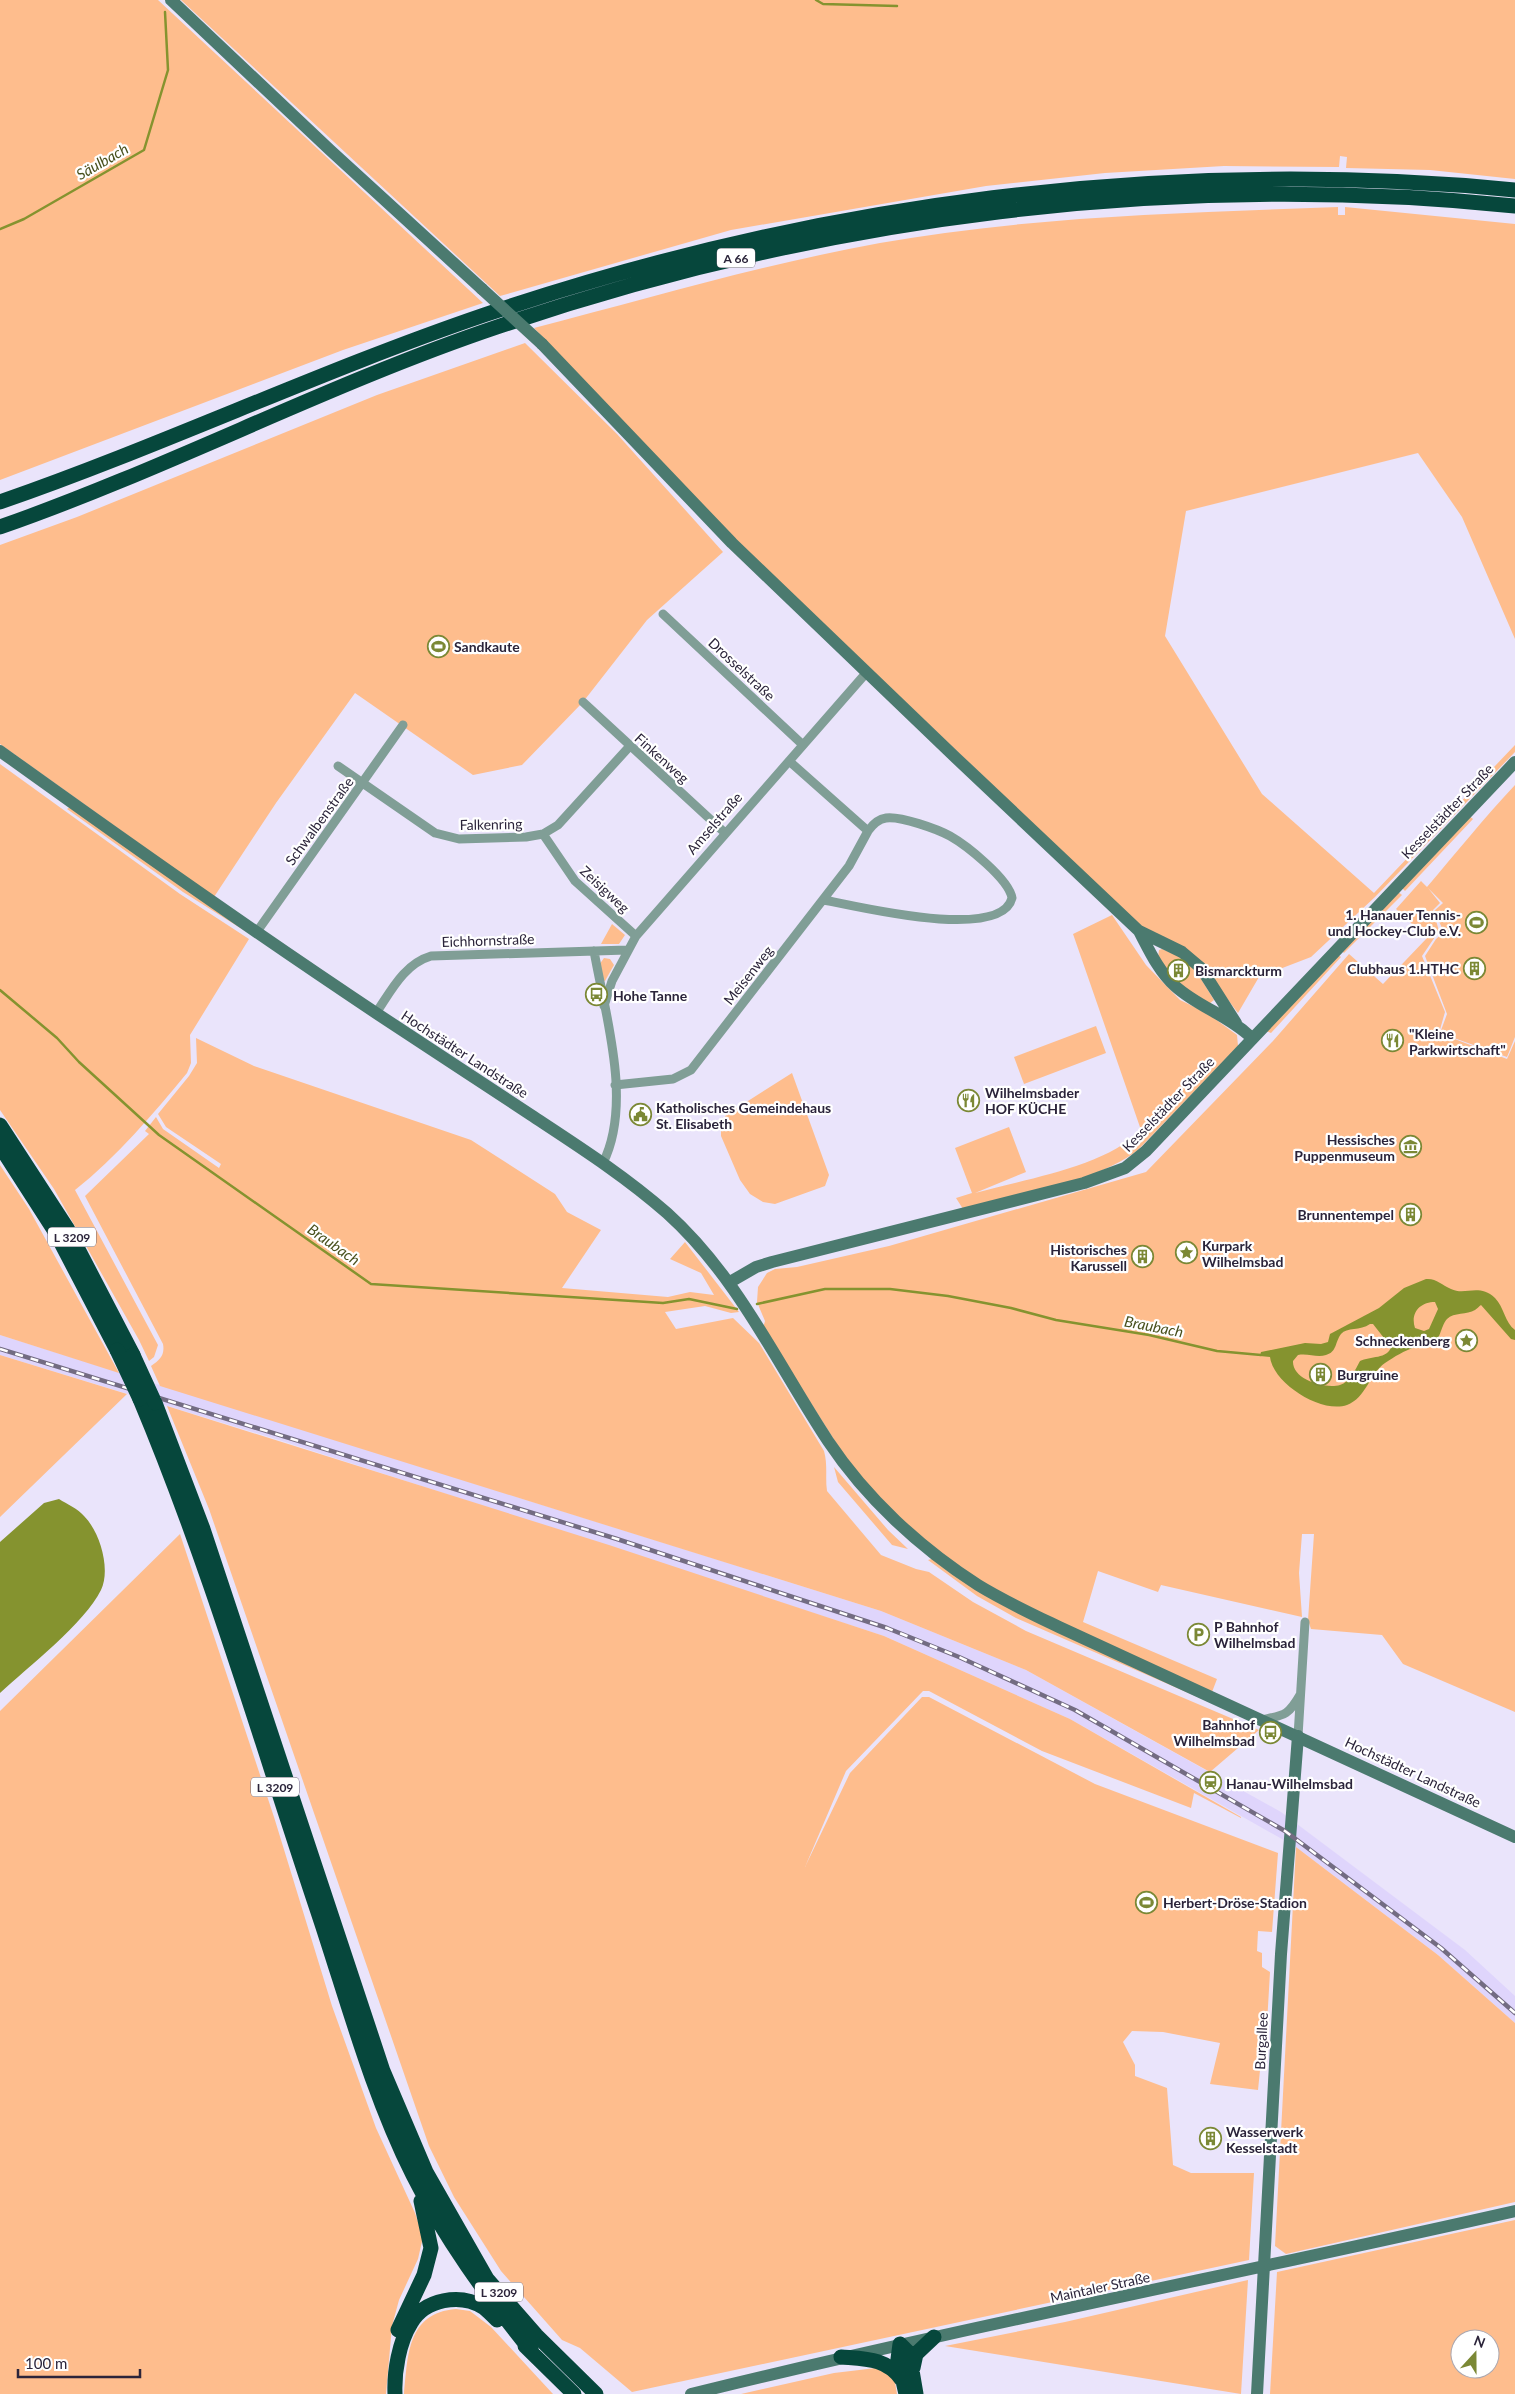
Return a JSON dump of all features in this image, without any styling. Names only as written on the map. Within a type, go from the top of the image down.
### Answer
[{"type":"highway","name":"A 66","points":[[0,502],[353,363],[477,317],[611,274],[727,244],[854,218],[990,198],[1156,183],[1321,179],[1406,182],[1515,190]]},
{"type":"highway","name":"A 66","points":[[0,527],[58,506],[351,383],[494,328],[676,273],[793,246],[860,232],[954,218],[1075,203],[1153,198],[1289,194],[1408,197],[1515,206]]},
{"type":"highway","name":"L 3209","points":[[0,1125],[67,1228],[133,1355],[155,1403],[203,1529],[380,2062],[405,2128],[426,2172],[487,2279],[536,2335],[596,2394]]},
{"type":"highway","name":"L 3209","points":[[0,1146],[56,1233],[117,1350],[140,1399],[191,1530],[371,2072],[413,2176],[447,2237],[490,2300],[532,2352],[574,2394]]},
{"type":"highway","points":[[390,2394],[398,2330],[424,2275],[431,2248],[425,2216],[413,2176]]},
{"type":"highway","points":[[395,2394],[402,2341],[411,2321],[430,2306],[444,2300],[462,2300],[484,2308],[532,2352]]},
{"type":"highway","points":[[907,2384],[916,2354],[934,2337]]},
{"type":"highway","points":[[900,2344],[898,2351],[907,2384]]},
{"type":"highway","points":[[841,2357],[886,2364],[896,2371],[916,2394]]},
{"type":"street","points":[[171,0],[330,150],[542,344],[732,543],[1139,931],[1161,970],[1175,987],[1236,1023],[1252,1038]]},
{"type":"street","name":"Drosselstraße","points":[[663,614],[803,745]]},
{"type":"street","name":"Amselstraße","points":[[604,1006],[612,980],[636,936],[724,832],[867,672]]},
{"type":"street","name":"Finkenweg","points":[[583,702],[629,747],[724,832]]},
{"type":"street","name":"Schwalbenstraße","points":[[256,933],[403,725]]},
{"type":"street","name":"Falkenring","points":[[338,766],[418,824],[443,836],[459,839],[479,839],[543,834],[564,821],[629,747]]},
{"type":"street","name":"Hochstädter Landstraße","points":[[0,751],[256,933],[603,1163],[649,1198],[691,1236],[730,1282],[838,1454],[884,1508],[935,1554],[1000,1598],[1515,1836]]},
{"type":"street","points":[[789,761],[868,831],[877,821],[890,818],[922,826],[950,836],[1006,884],[1011,892],[1011,903],[1001,912],[991,916],[947,919],[911,916],[824,900]]},
{"type":"street","name":"Kesselstädter Straße","points":[[730,1282],[756,1267],[772,1262],[1084,1182],[1124,1168],[1146,1152],[1515,762]]},
{"type":"street","name":"Meisenweg","points":[[616,1085],[673,1079],[691,1070],[850,866],[868,831]]},
{"type":"street","name":"Zeisigweg","points":[[543,834],[575,881],[636,936]]},
{"type":"street","points":[[1139,931],[1182,952],[1192,960],[1209,979],[1236,1023]]},
{"type":"street","name":"Eichhornstraße","points":[[376,1013],[405,972],[414,964],[431,956],[627,950]]},
{"type":"street","name":"Amselstraße","points":[[594,951],[611,1044],[616,1085],[615,1125],[611,1148],[603,1163]]},
{"type":"street","name":"Burgallee","points":[[1257,2394],[1281,1954],[1302,1690],[1305,1622]]},
{"type":"street","name":"Burgallee","points":[[1262,1720],[1291,1711],[1302,1690]]},
{"type":"street","name":"Maintaler Straße","points":[[691,2394],[841,2357],[1264,2268],[1515,2211]]},
{"type":"shaded area","points":[[0,0],[158,0],[483,303],[343,350],[0,480]]},
{"type":"shaded area","points":[[181,0],[1515,0],[1515,179],[1430,170],[1346,168],[1347,157],[1340,156],[1339,167],[1224,166],[1105,173],[986,186],[731,230],[500,296]]},
{"type":"shaded area","points":[[1338,207],[1338,215],[1345,215],[1345,207],[1515,224],[1515,639],[1462,517],[1418,453],[1186,511],[1165,636],[1262,794],[1374,893],[1515,745],[1515,752],[1375,897],[1311,957],[1259,977],[1238,1013],[1207,972],[1141,927],[736,540],[534,328],[738,274],[841,251],[945,233],[1092,218]]},
{"type":"shaded area","points":[[525,343],[617,434],[723,552],[647,620],[583,702],[522,765],[473,775],[355,693],[276,803],[214,897],[0,744],[0,545],[77,517],[377,395]]},
{"type":"shaded area","points":[[0,764],[180,894],[249,939],[190,1035],[191,1063],[187,1073],[120,1149],[75,1190],[158,1345],[154,1357],[149,1361],[54,1189],[0,1110]]},
{"type":"shaded area","name":"Kurpark Wilhelmsbad","points":[[1515,785],[1515,1037],[1507,1057],[1440,1033],[1447,1014],[1425,956],[1436,939],[1444,932],[1434,911],[1443,903],[1428,888],[1440,903],[1433,910],[1439,931],[1422,956],[1445,1012],[1439,1033],[1507,1059],[1515,1041],[1515,1712],[1403,1664],[1382,1635],[1311,1629],[1308,1620],[1314,1534],[1302,1534],[1299,1573],[1302,1617],[1161,1585],[1158,1592],[1098,1571],[1083,1622],[1217,1679],[1212,1692],[1001,1595],[921,1539],[854,1471],[763,1328],[765,1321],[757,1302],[758,1287],[767,1273],[775,1269],[797,1267],[889,1246],[1146,1172],[1273,1041],[1349,954],[1383,984],[1427,938],[1396,909],[1421,881],[1427,887]]},
{"type":"shaded area","points":[[70,807],[245,931],[183,892],[67,809]]},
{"type":"shaded area","points":[[1468,815],[1473,819],[1405,891],[1401,887]]},
{"type":"shaded area","points":[[1397,891],[1402,895],[1344,953],[1341,950]]},
{"type":"shaded area","points":[[1112,915],[1146,965],[1180,1000],[1207,1013],[1237,1035],[1238,1046],[1138,1150],[1120,1161],[1100,1171],[1054,1187],[963,1209],[956,1198],[972,1193],[955,1148],[1009,1127],[1026,1172],[975,1193],[1040,1177],[1086,1163],[1126,1143],[1141,1130],[1073,934]]},
{"type":"shaded area","points":[[612,924],[625,935],[619,944],[601,944]]},
{"type":"shaded area","points":[[1162,949],[1190,961],[1214,1000],[1209,1004],[1178,985],[1158,958],[1159,950]]},
{"type":"shaded area","points":[[1337,954],[1341,957],[1271,1033],[1266,1031]]},
{"type":"shaded area","points":[[604,958],[610,959],[614,965],[605,981],[602,980],[599,965]]},
{"type":"shaded area","points":[[1096,1026],[1106,1053],[1024,1084],[1014,1057]]},
{"type":"shaded area","points":[[196,1038],[254,1066],[471,1140],[555,1194],[567,1212],[601,1230],[562,1288],[668,1297],[690,1292],[714,1295],[701,1273],[670,1259],[685,1242],[739,1312],[731,1313],[705,1306],[665,1312],[676,1329],[733,1318],[759,1343],[824,1451],[827,1491],[881,1555],[916,1569],[929,1572],[973,1602],[1026,1631],[1259,1730],[1210,1772],[1026,1670],[881,1611],[160,1386],[151,1366],[161,1357],[163,1344],[85,1196],[149,1134],[145,1131],[156,1117],[163,1129],[219,1168],[221,1164],[166,1127],[158,1114],[189,1076],[197,1063]]},
{"type":"shaded area","points":[[792,1073],[829,1175],[825,1186],[775,1204],[763,1202],[750,1194],[740,1180],[721,1136],[721,1123],[726,1115]]},
{"type":"shaded area","points":[[0,1165],[29,1209],[119,1373],[0,1335]]},
{"type":"shaded area","points":[[1430,1279],[1456,1291],[1483,1291],[1498,1302],[1515,1330],[1515,1340],[1511,1339],[1481,1305],[1472,1312],[1453,1315],[1447,1319],[1439,1337],[1434,1343],[1412,1348],[1388,1361],[1375,1373],[1359,1397],[1347,1405],[1336,1407],[1312,1401],[1300,1394],[1280,1377],[1273,1367],[1270,1357],[1260,1356],[1261,1352],[1305,1343],[1321,1344],[1328,1342],[1330,1334],[1379,1308],[1404,1288]],"holes":[[[1435,1302],[1438,1309],[1429,1329],[1424,1331],[1415,1328],[1414,1318],[1418,1309],[1425,1304]],[[1373,1324],[1391,1347],[1386,1354],[1360,1361],[1352,1375],[1344,1383],[1326,1386],[1310,1382],[1303,1378],[1294,1368],[1293,1361],[1298,1355],[1319,1356],[1330,1354],[1341,1334]]]},
{"type":"shaded area","points":[[0,1335],[881,1611],[1026,1670],[1281,1812],[1465,1950],[1515,1996],[1515,2023],[1438,1955],[1296,1847],[1070,1719],[884,1636],[276,1439],[0,1355]]},
{"type":"shaded area","points":[[0,1355],[127,1394],[0,1517]]},
{"type":"shaded area","points":[[167,1406],[609,1545],[884,1636],[1070,1719],[1241,1817],[1194,1793],[1191,1808],[1042,1751],[929,1691],[923,1691],[846,1771],[805,1867],[850,1773],[922,1697],[929,1697],[1095,1784],[1278,1853],[1272,1932],[1258,1931],[1257,1951],[1262,1953],[1262,1967],[1270,1972],[1266,2041],[1263,2041],[1258,2090],[1210,2084],[1220,2043],[1163,2032],[1132,2031],[1123,2042],[1135,2065],[1135,2076],[1167,2088],[1173,2165],[1191,2173],[1254,2173],[1249,2260],[632,2392],[580,2348],[562,2340],[501,2271],[454,2197],[429,2146],[209,1509]]},
{"type":"shaded area","points":[[834,1467],[888,1530],[908,1549],[892,1545],[838,1482]]},
{"type":"shaded area","points":[[59,1499],[82,1513],[95,1531],[104,1562],[104,1581],[93,1603],[69,1630],[0,1693],[0,1542],[44,1503]]},
{"type":"shaded area","points":[[180,1534],[274,1817],[332,2006],[376,2128],[415,2213],[423,2237],[418,2259],[399,2300],[392,2326],[386,2394],[0,2394],[0,1711]]},
{"type":"shaded area","points":[[935,1558],[1207,1701],[1016,1618],[977,1596],[928,1560]]},
{"type":"shaded area","points":[[1296,1847],[1438,1955],[1515,2023],[1515,2202],[1286,2254],[1275,2246]]},
{"type":"shaded area","points":[[1515,2220],[1515,2394],[1270,2394],[1277,2272]]},
{"type":"shaded area","points":[[1248,2280],[1241,2394],[945,2346],[1065,2322]]},
{"type":"shaded area","points":[[456,2309],[470,2311],[491,2327],[553,2394],[404,2394],[409,2351],[419,2327],[428,2318],[440,2312]]},
{"type":"shaded area","points":[[876,2368],[894,2377],[897,2394],[741,2394],[834,2373]]},
{"type":"waterway","points":[[816,0],[823,4],[897,6]]},
{"type":"waterway","name":"Säulbach","points":[[0,229],[24,219],[144,150],[168,70],[165,12]]},
{"type":"waterway","name":"Braubach","points":[[0,990],[57,1038],[79,1062],[159,1135],[371,1284],[663,1303],[689,1299],[737,1309]]},
{"type":"waterway","name":"Braubach","points":[[757,1304],[825,1289],[890,1289],[948,1296],[1011,1308],[1056,1320],[1149,1335],[1217,1351],[1261,1355]]},
{"type":"railway","points":[[0,1349],[617,1539],[887,1628],[959,1657],[1075,1710],[1285,1831],[1441,1948],[1515,2013]]},
{"type":"place","name":"Sandkaute","points":[[438,646]]},
{"type":"place","name":"1. Hanauer Tennis- und Hockey-Club e.V.","points":[[1477,922]]},
{"type":"place","name":"Clubhaus 1.HTHC","points":[[1475,968]]},
{"type":"place","name":"Bismarckturm","points":[[1179,970]]},
{"type":"place","name":"Hohe Tanne","points":[[597,995]]},
{"type":"place","name":"\"Kleine Parkwirtschaft\"","points":[[1393,1041]]},
{"type":"place","name":"Wilhelmsbader HOF KÜCHE","points":[[969,1100]]},
{"type":"place","name":"Katholisches Gemeindehaus St. Elisabeth","points":[[640,1115]]},
{"type":"place","name":"Hessisches Puppenmuseum","points":[[1411,1147]]},
{"type":"place","name":"Brunnentempel","points":[[1410,1214]]},
{"type":"place","name":"Kurpark Wilhelmsbad","points":[[1186,1253]]},
{"type":"place","name":"Historisches Karussell","points":[[1143,1257]]},
{"type":"place","name":"Schneckenberg","points":[[1466,1340]]},
{"type":"place","name":"Burgruine","points":[[1321,1374]]},
{"type":"place","name":"P Bahnhof Wilhelmsbad","points":[[1198,1634]]},
{"type":"place","name":"Bahnhof Wilhelmsbad","points":[[1271,1732]]},
{"type":"place","name":"Hanau-Wilhelmsbad","points":[[1210,1783]]},
{"type":"place","name":"Herbert-Dröse-Stadion","points":[[1147,1902]]},
{"type":"place","name":"Wasserwerk Kesselstadt","points":[[1210,2139]]}]
